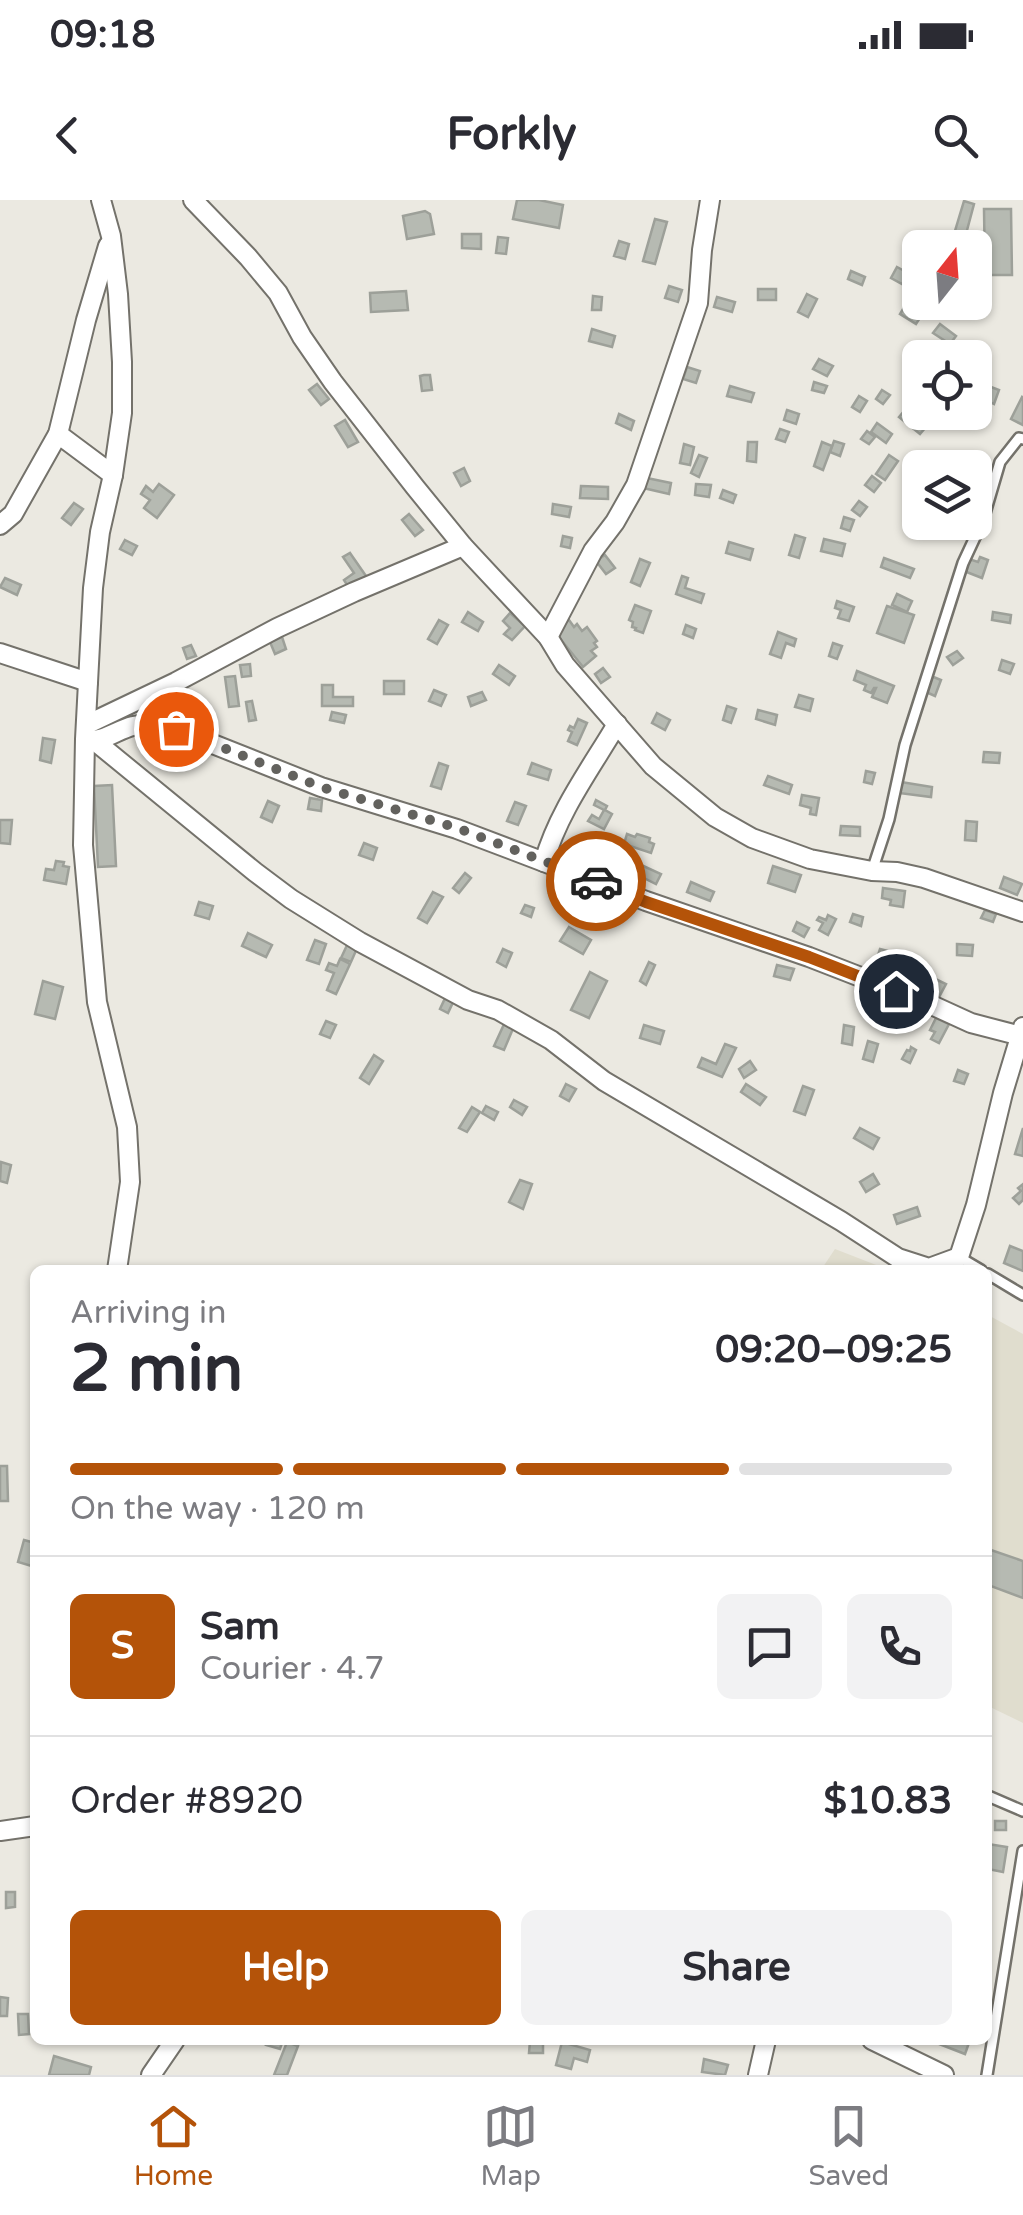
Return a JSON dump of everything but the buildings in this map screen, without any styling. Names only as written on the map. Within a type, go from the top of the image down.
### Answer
[{"type":"street","points":[[101,200],[118,294],[122,412],[93,588],[83,845],[97,1002],[127,1128],[130,1182],[118,1265]]},
{"type":"street","points":[[193,200],[278,294],[333,382],[463,546],[548,636],[564,665],[653,766],[714,817],[752,838],[810,859],[924,878],[1023,912]]},
{"type":"street","points":[[548,636],[593,550],[636,485],[698,303],[710,200]]},
{"type":"street","points":[[0,525],[14,514],[58,434],[110,236]]},
{"type":"street","points":[[58,434],[112,475]]},
{"type":"street","points":[[89,735],[176,682],[278,628],[463,546]]},
{"type":"street","points":[[0,654],[88,682]]},
{"type":"street","points":[[544,862],[561,819],[618,724]]},
{"type":"street","points":[[89,735],[132,726],[176,729],[321,787],[457,828],[646,902],[809,957],[971,1023],[1022,1032],[959,1257],[937,1265]]},
{"type":"street","points":[[89,735],[291,899],[360,942],[551,1040],[604,1081],[898,1258],[920,1265]]},
{"type":"street","points":[[0,1831],[30,1827]]},
{"type":"street","points":[[151,2075],[172,2045]]},
{"type":"street","points":[[758,2075],[765,2045]]},
{"type":"street","points":[[882,2045],[944,2075]]},
{"type":"lane","points":[[872,871],[905,745],[963,564],[1000,462],[1011,446],[1023,439]]},
{"type":"lane","points":[[959,1257],[973,1265]]},
{"type":"lane","points":[[992,1276],[1023,1295]]},
{"type":"lane","points":[[992,1798],[1023,1811]]},
{"type":"lane","points":[[992,2044],[1023,1851]]},
{"type":"lane","points":[[987,2075],[992,2045]]},
{"type":"shaded area","points":[[835,1249],[876,1265],[824,1265]]},
{"type":"shaded area","points":[[992,1317],[1023,1334],[1023,1723],[992,1708]]},
{"type":"way so far","points":[[176,729],[321,787],[457,828],[596,881]]},
{"type":"route","points":[[596,881],[896,991]]}]
